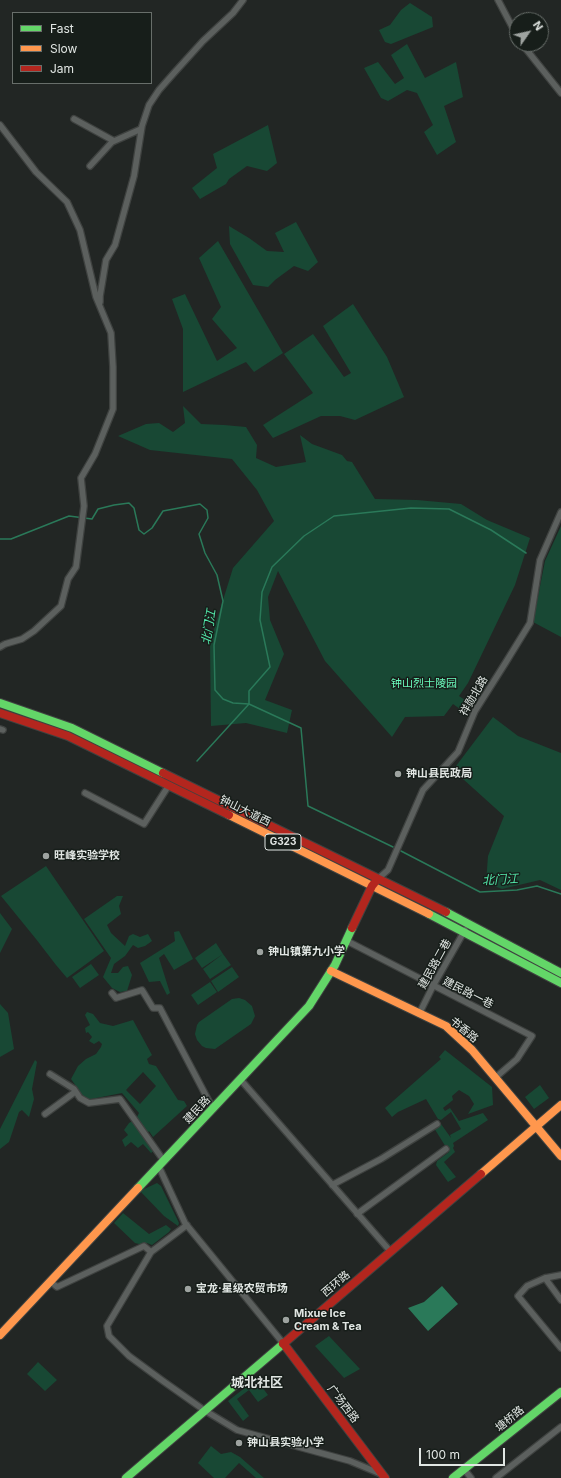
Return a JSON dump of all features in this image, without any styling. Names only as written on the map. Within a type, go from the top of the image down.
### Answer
[{"type":"main road","name":"钟山大道西","points":[[0,703],[72,728],[379,878],[561,973]]},
{"type":"main road","name":"钟山大道西","points":[[0,713],[68,736],[464,932],[561,983]]},
{"type":"main road","name":"建民路","points":[[0,1334],[309,1006],[331,971],[347,941],[372,886],[379,878]]},
{"type":"main road","name":"书香路","points":[[331,971],[446,1026],[472,1050],[561,1156]]},
{"type":"main road","name":"西环路","points":[[126,1478],[561,1105]]},
{"type":"main road","name":"广场西路","points":[[283,1343],[383,1476]]},
{"type":"main road","name":"塘桥路","points":[[453,1478],[561,1392]]},
{"type":"street","points":[[100,307],[100,296],[106,260],[115,245],[130,191],[134,176],[141,129],[149,105],[159,90],[203,41],[233,13],[243,0]]},
{"type":"street","points":[[498,0],[509,21]]},
{"type":"street","points":[[528,52],[561,93]]},
{"type":"street","points":[[74,119],[114,141]]},
{"type":"street","points":[[0,125],[36,172],[67,202],[80,230],[96,297],[111,333],[113,367],[113,409],[95,454],[81,478],[84,506],[76,567],[68,579],[61,606],[28,635],[22,639],[0,647]]},
{"type":"street","points":[[90,166],[112,142],[141,129]]},
{"type":"street","name":"祥勋北路","points":[[379,878],[388,870],[423,790],[458,752],[474,711],[530,623],[540,560],[561,512]]},
{"type":"street","points":[[85,793],[144,824],[173,778]]},
{"type":"street","name":"建民路二巷","points":[[419,1014],[433,986],[469,924]]},
{"type":"street","name":"建民路一巷","points":[[347,941],[532,1036],[517,1060],[495,1078]]},
{"type":"street","points":[[112,993],[116,998],[142,990],[153,1008],[160,1008],[212,1109]]},
{"type":"street","points":[[50,1074],[74,1089],[80,1098],[89,1103],[120,1099],[161,1164],[187,1225],[283,1343]]},
{"type":"street","points":[[240,1079],[391,1252]]},
{"type":"street","points":[[46,1114],[76,1092]]},
{"type":"street","points":[[332,1185],[381,1159],[437,1124]]},
{"type":"street","points":[[357,1214],[446,1149]]},
{"type":"street","points":[[187,1225],[151,1252],[107,1326],[109,1336],[129,1356],[204,1410],[237,1430],[350,1461],[383,1476]]},
{"type":"street","points":[[50,1281],[57,1287],[144,1246],[151,1252]]},
{"type":"street","points":[[561,1275],[545,1278],[527,1286],[518,1296],[561,1348]]},
{"type":"street","points":[[545,1278],[561,1300]]},
{"type":"street","points":[[496,1478],[561,1428]]},
{"type":"street","points":[[464,1469],[471,1478]]},
{"type":"green space","points":[[410,3],[432,17],[433,27],[391,44],[385,42],[379,30],[390,25],[401,10]]},
{"type":"green space","points":[[407,44],[425,78],[456,62],[463,97],[444,106],[456,142],[437,155],[424,132],[433,125],[417,93],[407,90],[388,101],[381,98],[364,68],[378,62],[395,84],[404,78],[391,55]]},
{"type":"green space","points":[[268,125],[277,163],[267,171],[247,166],[229,179],[226,184],[200,199],[192,188],[217,168],[213,154]]},
{"type":"green space","points":[[296,222],[318,262],[308,271],[294,266],[268,287],[253,285],[230,244],[229,226],[267,251],[284,252],[275,233]]},
{"type":"green space","points":[[218,241],[283,353],[254,372],[246,362],[183,392],[183,329],[172,299],[185,294],[217,361],[237,348],[212,319],[221,307],[199,258]]},
{"type":"green space","points":[[353,304],[387,357],[404,397],[355,420],[340,416],[321,416],[273,438],[263,425],[313,393],[284,354],[313,334],[344,377],[351,373],[323,326]]},
{"type":"green space","name":"钟山烈士陵园","points":[[183,406],[201,424],[246,427],[257,445],[256,458],[276,467],[306,462],[300,435],[312,444],[342,455],[347,461],[352,462],[375,499],[417,500],[461,504],[487,520],[530,538],[515,585],[468,683],[459,696],[465,700],[460,709],[453,704],[444,716],[405,717],[392,737],[325,661],[278,571],[268,597],[270,620],[284,654],[265,700],[292,710],[287,733],[246,723],[211,726],[210,642],[233,568],[274,521],[257,490],[232,459],[150,450],[118,436],[146,424],[159,423],[173,432],[185,423]]},
{"type":"green space","points":[[561,526],[561,637],[533,622],[545,561]]},
{"type":"green space","points":[[493,717],[518,736],[561,753],[561,890],[540,880],[502,889],[486,883],[488,856],[504,816],[453,770]]},
{"type":"green space","points":[[46,866],[104,951],[67,978],[1,896]]},
{"type":"green space","points":[[117,896],[123,896],[119,906],[121,914],[107,925],[111,933],[125,946],[129,936],[133,934],[140,937],[148,934],[152,941],[145,946],[138,948],[133,945],[125,956],[114,964],[111,973],[118,973],[123,967],[128,966],[132,975],[127,991],[120,992],[112,988],[103,977],[111,958],[84,919]]},
{"type":"green space","points":[[0,913],[12,929],[0,953]]},
{"type":"green space","points":[[179,931],[193,959],[174,970],[164,954],[159,958],[170,993],[167,995],[160,981],[149,982],[140,963],[175,941],[174,932]]},
{"type":"green space","points":[[216,943],[223,954],[202,968],[195,958]]},
{"type":"green space","points":[[223,954],[231,965],[210,979],[203,969]]},
{"type":"green space","points":[[91,964],[99,975],[80,988],[72,977]]},
{"type":"green space","points":[[232,967],[239,977],[218,992],[211,981]]},
{"type":"green space","points":[[210,982],[217,992],[198,1005],[191,995]]},
{"type":"green space","points":[[239,998],[245,1000],[252,1006],[255,1016],[251,1024],[215,1049],[202,1046],[197,1040],[195,1034],[199,1022],[232,999]]},
{"type":"green space","points":[[0,1004],[8,1013],[14,1049],[0,1057]]},
{"type":"green space","points":[[87,1012],[93,1014],[100,1023],[113,1026],[133,1020],[152,1055],[147,1059],[149,1064],[156,1066],[178,1100],[184,1101],[187,1106],[153,1137],[149,1131],[144,1138],[154,1151],[151,1153],[143,1144],[138,1148],[131,1142],[125,1147],[122,1140],[128,1135],[124,1130],[129,1123],[136,1119],[139,1113],[122,1093],[86,1100],[71,1079],[78,1066],[86,1059],[96,1054],[102,1044],[99,1041],[94,1044],[89,1041],[92,1037],[88,1032],[86,1033],[85,1028],[90,1025],[85,1015]],"holes":[[[143,1072],[156,1086],[140,1104],[126,1090]]]},
{"type":"green space","points":[[445,1050],[492,1087],[493,1105],[468,1114],[474,1104],[469,1096],[459,1090],[452,1096],[453,1100],[443,1108],[445,1111],[450,1108],[459,1121],[483,1113],[488,1120],[453,1143],[455,1152],[444,1162],[456,1177],[448,1182],[436,1165],[437,1161],[449,1152],[434,1128],[441,1124],[451,1138],[450,1135],[461,1129],[451,1112],[441,1120],[438,1119],[426,1099],[398,1112],[392,1117],[385,1108],[441,1059],[439,1057]]},
{"type":"green space","points":[[35,1060],[37,1062],[32,1089],[34,1099],[29,1117],[22,1110],[19,1112],[9,1142],[0,1149],[0,1129]]},
{"type":"green space","points":[[540,1085],[549,1098],[534,1109],[525,1097]]},
{"type":"green space","points":[[157,1183],[161,1186],[179,1223],[178,1226],[164,1216],[140,1191]]},
{"type":"green space","points":[[123,1213],[149,1234],[166,1225],[171,1229],[152,1245],[147,1243],[143,1245],[135,1243],[114,1223]]},
{"type":"green space","points":[[329,1336],[360,1369],[344,1378],[315,1346]]},
{"type":"green space","points":[[38,1362],[57,1380],[45,1391],[27,1374]]},
{"type":"green space","points":[[256,1379],[268,1395],[258,1402],[249,1390],[237,1399],[249,1416],[243,1421],[228,1401]]},
{"type":"green space","points":[[211,1446],[221,1454],[231,1452],[240,1457],[264,1478],[256,1478],[239,1463],[225,1478],[214,1478],[198,1463]]},
{"type":"shaded area","points":[[442,1286],[458,1304],[428,1331],[408,1308],[424,1302]]},
{"type":"waterway","name":"北门江","points":[[0,539],[11,539],[69,516],[92,519],[98,509],[129,503],[134,508],[139,530],[144,534],[152,528],[163,511],[200,504],[207,510],[208,518],[199,534],[205,553],[217,575],[223,601],[214,645],[215,690],[223,699],[233,703],[249,704],[301,728],[308,806],[393,847]]},
{"type":"waterway","points":[[197,761],[249,704],[249,691],[270,667],[260,620],[262,592],[272,567],[304,536],[334,516],[411,508],[449,509],[491,530],[526,553]]},
{"type":"waterway","name":"北门江","points":[[401,851],[480,892],[517,890],[537,886],[561,894]]},
{"type":"traffic: fast","points":[[0,703],[72,728],[163,773]]},
{"type":"traffic: fast","points":[[446,912],[561,973]]},
{"type":"traffic: fast","points":[[429,914],[561,983]]},
{"type":"traffic: fast","points":[[138,1188],[309,1006],[335,965],[352,928]]},
{"type":"traffic: fast","points":[[126,1478],[283,1344]]},
{"type":"traffic: fast","points":[[453,1478],[561,1392]]},
{"type":"traffic: slow","points":[[229,815],[429,914]]},
{"type":"traffic: slow","points":[[331,971],[446,1026],[472,1050],[561,1156]]},
{"type":"traffic: slow","points":[[481,1174],[561,1105]]},
{"type":"traffic: slow","points":[[0,1335],[138,1188]]},
{"type":"traffic: jam","points":[[0,713],[68,736],[229,815]]},
{"type":"traffic: jam","points":[[163,773],[446,912]]},
{"type":"traffic: jam","points":[[352,928],[372,886],[376,881]]},
{"type":"traffic: jam","points":[[283,1344],[481,1174]]},
{"type":"traffic: jam","points":[[283,1343],[385,1478]]},
{"type":"place","name":"钟山县民政局","points":[[398,774]]},
{"type":"place","name":"旺峰实验学校","points":[[46,856]]},
{"type":"place","name":"钟山镇第九小学","points":[[260,952]]},
{"type":"place","name":"宝龙·星级农贸市场","points":[[188,1289]]},
{"type":"place","name":"Mixue Ice Cream & Tea","points":[[286,1320]]},
{"type":"place","name":"钟山县实验小学","points":[[239,1443]]},
{"type":"district","name":"城北社区","points":[[257,1383]]}]
